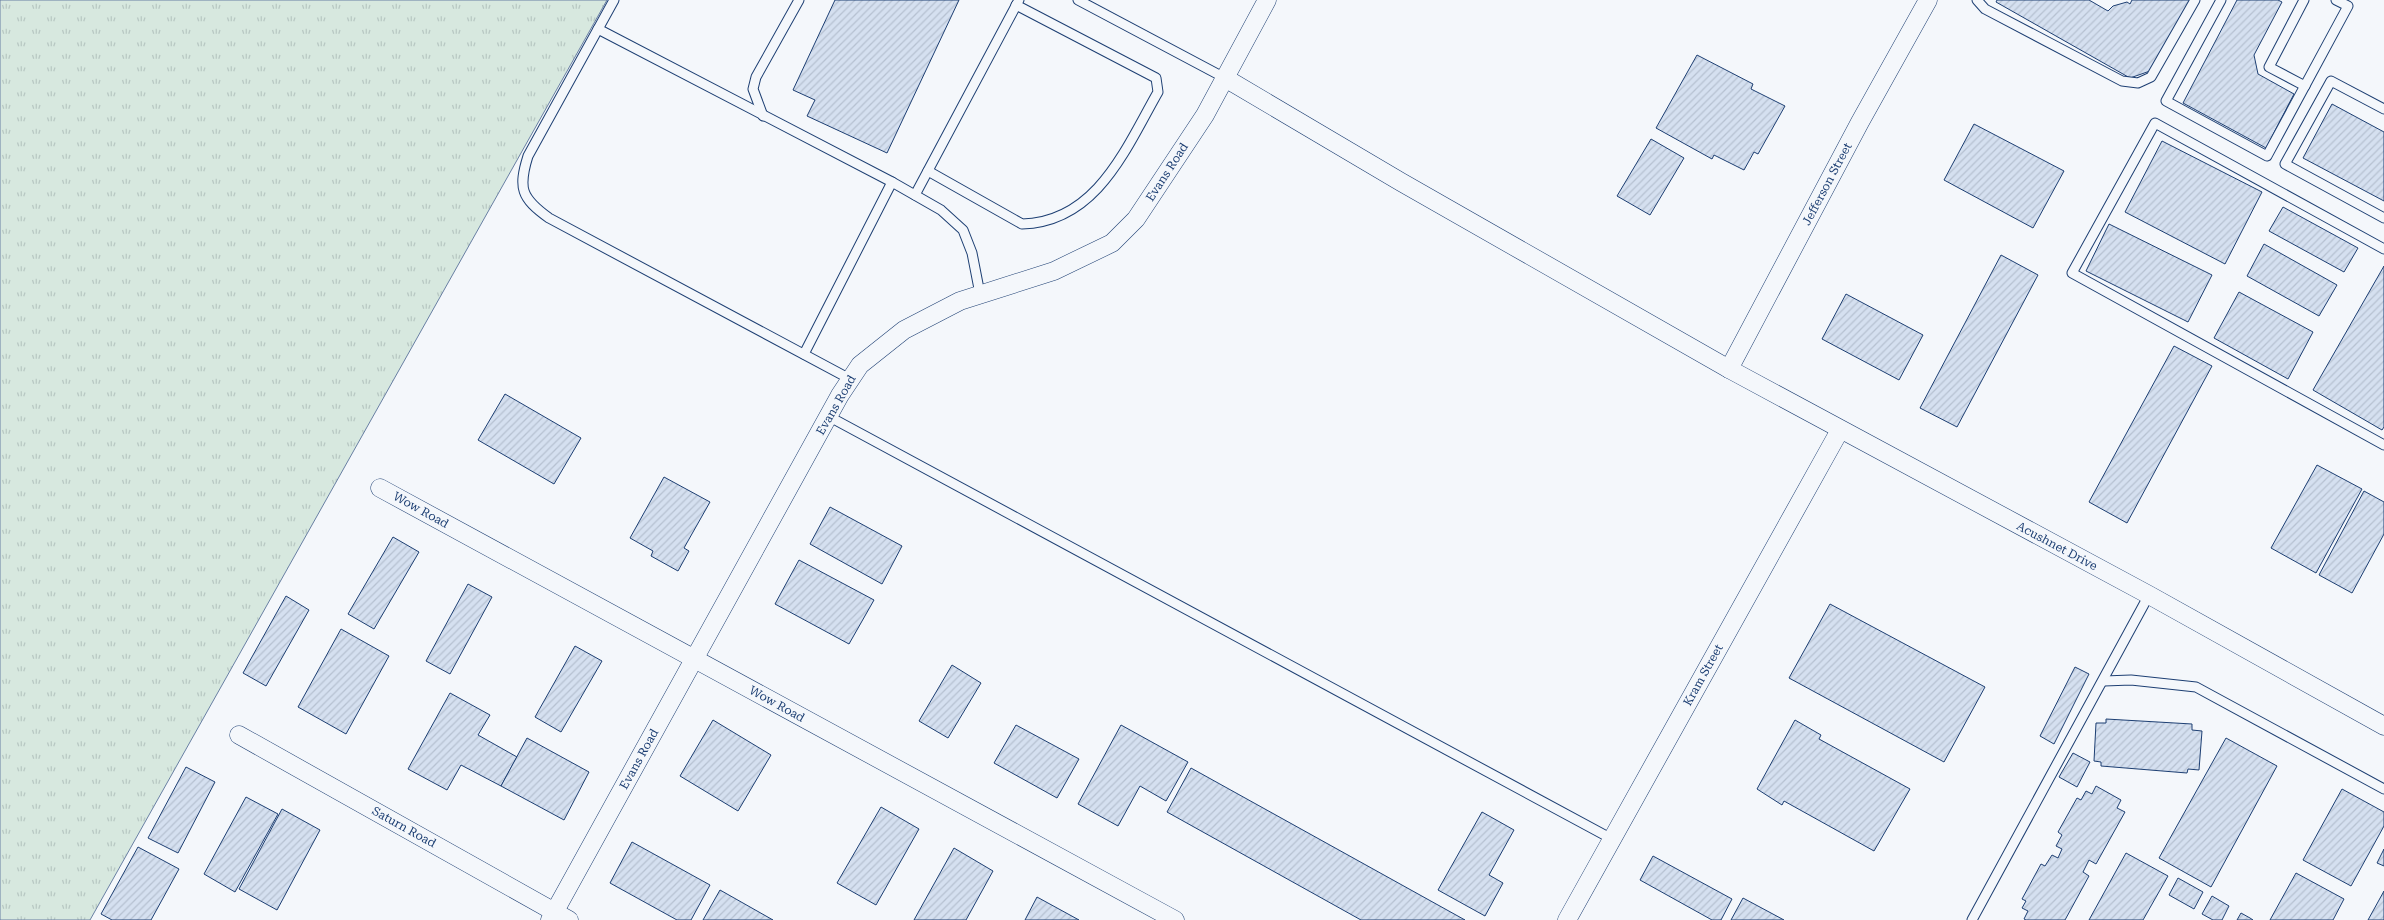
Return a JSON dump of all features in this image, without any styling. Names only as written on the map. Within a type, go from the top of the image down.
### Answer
[{"type":"street","name":"Evans Road","points":[[558,917],[694,659],[828,416],[860,365],[904,330],[960,301],[1054,271],[1112,244],[1136,219],[1205,115],[1267,0]]},
{"type":"street","name":"Jefferson Street","points":[[1729,369],[1928,0]]},
{"type":"street","name":"Acushnet Drive","points":[[1225,78],[1401,182],[1729,369],[2150,595],[2384,726]]},
{"type":"street","name":"Kram Street","points":[[1566,920],[1840,430]]},
{"type":"street","name":"Wow Road","points":[[380,488],[1175,920]]},
{"type":"street","name":"Saturn Road","points":[[238,735],[558,917]]},
{"type":"lane","points":[[614,0],[528,156],[523,172],[522,190],[530,205],[549,218],[850,379]]},
{"type":"lane","points":[[763,116],[753,89],[756,77],[799,0]]},
{"type":"lane","points":[[1078,0],[1225,78]]},
{"type":"lane","points":[[1977,0],[1985,9],[2122,81],[2138,82],[2152,78],[2195,0]]},
{"type":"lane","points":[[2221,0],[2166,101],[2267,156],[2348,6],[2336,0]]},
{"type":"lane","points":[[2304,0],[2270,67],[2305,86]]},
{"type":"lane","points":[[915,195],[1018,3],[1156,78],[1158,92],[1109,178],[1091,195],[1065,214],[1037,224],[1022,224],[928,171]]},
{"type":"lane","points":[[598,29],[892,182],[941,210],[963,230],[972,253],[980,294]]},
{"type":"lane","points":[[2384,109],[2331,81],[2285,164],[2384,218]]},
{"type":"lane","points":[[2384,249],[2155,123],[2072,273],[2384,445]]},
{"type":"lane","points":[[804,354],[892,182]]},
{"type":"lane","points":[[828,416],[1612,839]]},
{"type":"lane","points":[[1972,920],[2150,595]]},
{"type":"lane","points":[[2104,681],[2131,680],[2196,687],[2384,789]]},
{"type":"green space","points":[[0,0],[607,0],[90,920],[0,920]]},
{"type":"building","points":[[835,0],[959,0],[887,153],[807,116],[815,100],[793,90]]},
{"type":"building","points":[[1997,0],[2089,0],[2108,11],[2113,6],[2127,2],[2130,4],[2132,0],[2190,0],[2150,71],[2130,78],[1996,2]]},
{"type":"building","points":[[2237,0],[2278,0],[2282,2],[2254,55],[2258,74],[2294,94],[2266,148],[2183,103]]},
{"type":"building","points":[[1697,55],[1753,84],[1751,89],[1785,106],[1758,154],[1754,152],[1744,170],[1714,155],[1712,159],[1656,128]]},
{"type":"building","points":[[2332,104],[2384,132],[2384,201],[2303,158]]},
{"type":"building","points":[[1974,124],[2064,171],[2033,228],[1944,180]]},
{"type":"building","points":[[1651,139],[1684,158],[1650,215],[1617,196]]},
{"type":"building","points":[[2162,141],[2262,192],[2225,264],[2125,212]]},
{"type":"building","points":[[2283,207],[2358,248],[2344,272],[2269,231]]},
{"type":"building","points":[[2109,224],[2212,275],[2188,322],[2086,271]]},
{"type":"building","points":[[2264,244],[2337,285],[2319,316],[2247,276]]},
{"type":"building","points":[[2001,255],[2038,275],[1957,427],[1920,408]]},
{"type":"building","points":[[2384,266],[2384,427],[2382,430],[2313,390]]},
{"type":"building","points":[[2239,292],[2313,332],[2288,379],[2214,338]]},
{"type":"building","points":[[1846,294],[1923,335],[1899,380],[1822,339]]},
{"type":"building","points":[[2174,346],[2212,366],[2127,523],[2089,502]]},
{"type":"building","points":[[505,394],[581,438],[554,484],[478,440]]},
{"type":"building","points":[[2317,465],[2362,489],[2316,573],[2271,548]]},
{"type":"building","points":[[664,477],[710,502],[684,548],[689,551],[678,571],[651,556],[653,551],[630,538]]},
{"type":"building","points":[[2364,491],[2384,502],[2384,534],[2352,593],[2319,575]]},
{"type":"building","points":[[830,507],[902,546],[882,584],[810,544]]},
{"type":"building","points":[[393,537],[419,552],[374,629],[348,614]]},
{"type":"building","points":[[799,560],[874,600],[849,644],[775,604]]},
{"type":"building","points":[[468,584],[492,597],[450,674],[426,661]]},
{"type":"building","points":[[286,596],[309,610],[266,686],[243,673]]},
{"type":"building","points":[[1830,604],[1985,687],[1944,762],[1789,678]]},
{"type":"building","points":[[341,629],[389,656],[346,734],[298,707]]},
{"type":"building","points":[[575,646],[602,661],[561,732],[535,717]]},
{"type":"building","points":[[952,665],[981,683],[948,738],[919,721]]},
{"type":"building","points":[[2075,667],[2089,674],[2054,744],[2040,736]]},
{"type":"building","points":[[450,693],[490,715],[478,735],[517,757],[501,786],[461,765],[447,790],[408,769]]},
{"type":"building","points":[[2106,719],[2192,724],[2192,730],[2202,731],[2199,770],[2188,769],[2187,773],[2101,766],[2101,762],[2094,761],[2096,723],[2106,723]]},
{"type":"building","points":[[713,720],[771,755],[738,811],[680,776]]},
{"type":"building","points":[[1795,720],[1821,735],[1819,739],[1910,789],[1874,851],[1784,801],[1782,805],[1757,789]]},
{"type":"building","points":[[1016,725],[1079,759],[1057,798],[994,763]]},
{"type":"building","points":[[1121,725],[1188,762],[1166,801],[1140,786],[1118,826],[1078,804]]},
{"type":"building","points":[[527,738],[589,772],[564,820],[501,786]]},
{"type":"building","points":[[2226,738],[2277,766],[2211,887],[2159,858]]},
{"type":"building","points":[[2073,753],[2090,762],[2077,787],[2059,777]]},
{"type":"building","points":[[186,767],[215,782],[178,853],[148,838]]},
{"type":"building","points":[[1191,768],[1465,920],[1361,920],[1167,812]]},
{"type":"building","points":[[2096,786],[2121,800],[2117,808],[2125,812],[2096,864],[2089,860],[2083,872],[2089,876],[2065,920],[2024,919],[2028,911],[2022,908],[2026,901],[2022,899],[2041,864],[2045,866],[2052,855],[2058,858],[2062,849],[2056,846],[2062,835],[2058,832],[2077,798],[2081,800],[2086,791],[2092,794]]},
{"type":"building","points":[[2342,789],[2384,812],[2384,826],[2351,886],[2303,860]]},
{"type":"building","points":[[246,797],[278,814],[235,892],[204,874]]},
{"type":"building","points":[[881,807],[919,829],[876,905],[837,883]]},
{"type":"building","points":[[282,809],[320,830],[277,910],[239,889]]},
{"type":"building","points":[[1482,812],[1514,830],[1489,875],[1503,883],[1485,916],[1438,890]]},
{"type":"building","points":[[632,842],[710,885],[691,920],[677,920],[610,883]]},
{"type":"building","points":[[138,847],[179,869],[151,920],[112,920],[101,914]]},
{"type":"building","points":[[954,848],[993,871],[966,920],[914,920]]},
{"type":"building","points":[[2384,849],[2384,866],[2377,863]]},
{"type":"building","points":[[2126,853],[2168,876],[2143,920],[2089,920]]},
{"type":"building","points":[[1653,856],[1732,899],[1721,920],[1712,920],[1640,880]]},
{"type":"building","points":[[2296,873],[2344,899],[2333,920],[2270,920]]},
{"type":"building","points":[[2178,878],[2203,892],[2194,909],[2169,895]]},
{"type":"building","points":[[720,890],[773,920],[703,920]]},
{"type":"building","points":[[2384,891],[2384,920],[2368,920]]},
{"type":"building","points":[[2212,896],[2229,906],[2222,920],[2213,920],[2202,914]]},
{"type":"building","points":[[1037,897],[1079,920],[1025,920]]},
{"type":"building","points":[[1743,898],[1784,920],[1731,920]]},
{"type":"building","points":[[2241,913],[2250,918],[2253,920],[2237,920]]}]
